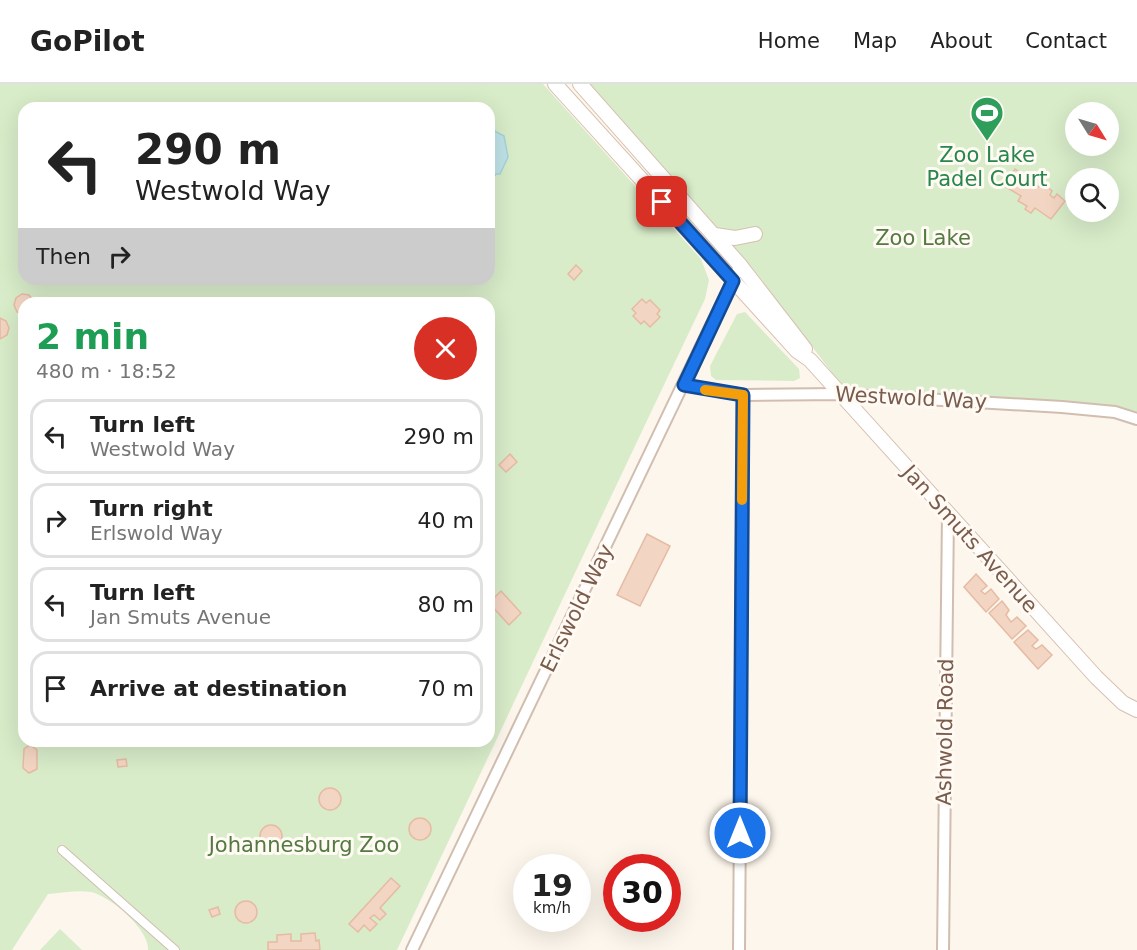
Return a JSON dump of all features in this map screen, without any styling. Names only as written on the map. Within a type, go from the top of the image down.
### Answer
[{"type":"main road","name":"Jan Smuts Avenue","points":[[555,84],[797,351],[810,360],[1101,682],[1123,702],[1137,710]]},
{"type":"main road","name":"Jan Smuts Avenue","points":[[580,84],[740,265],[804,347],[810,360]]},
{"type":"main road","points":[[715,235],[735,238],[755,234]]},
{"type":"street","name":"Erlswold Way","points":[[412,950],[740,265]]},
{"type":"street","name":"Westwold Way","points":[[684,385],[743,395],[839,393],[1062,407],[1115,412],[1137,419]]},
{"type":"street","points":[[739,950],[743,395]]},
{"type":"street","name":"Ashwold Road","points":[[943,950],[948,514]]},
{"type":"street","points":[[62,850],[175,950]]},
{"type":"green space","name":"Johannesburg Zoo","points":[[0,84],[543,84],[701,259],[709,280],[705,299],[495,742],[495,297],[18,297],[18,747],[493,747],[397,950],[148,950],[143,933],[118,907],[99,895],[80,891],[48,894],[12,950],[0,950]]},
{"type":"green space","name":"Zoo Lake","points":[[586,84],[1137,84],[1137,412],[842,386],[751,266]]},
{"type":"green space","points":[[745,312],[799,369],[800,378],[794,381],[716,380],[711,376],[710,366],[737,314]]},
{"type":"green space","points":[[60,929],[82,950],[40,950]]},
{"type":"water","points":[[495,131],[504,136],[508,157],[500,174],[496,174]]},
{"type":"building","points":[[1015,169],[1039,187],[1043,183],[1052,191],[1050,195],[1054,198],[1057,194],[1065,201],[1051,219],[1035,208],[1031,213],[1025,209],[1027,206],[1018,201],[1021,196],[1004,186]]},
{"type":"building","points":[[576,265],[582,271],[574,280],[568,274]]},
{"type":"building","points":[[22,294],[30,297],[18,297],[18,312],[14,305],[16,298]]},
{"type":"building","points":[[642,299],[646,303],[650,300],[660,310],[657,314],[660,317],[650,327],[644,321],[641,324],[633,316],[636,313],[632,309]]},
{"type":"building","points":[[0,318],[6,321],[9,328],[7,335],[0,339]]},
{"type":"building","points":[[510,454],[517,462],[506,472],[499,465]]},
{"type":"building","points":[[647,534],[670,546],[640,606],[617,595]]},
{"type":"building","points":[[976,574],[987,586],[981,591],[985,594],[991,589],[999,599],[986,612],[964,587]]},
{"type":"building","points":[[501,591],[521,613],[509,625],[495,610],[495,597]]},
{"type":"building","points":[[1002,601],[1009,610],[1006,615],[1011,622],[1017,617],[1026,626],[1012,639],[989,613]]},
{"type":"building","points":[[1028,630],[1038,640],[1032,646],[1036,649],[1042,645],[1052,655],[1038,669],[1014,642]]},
{"type":"building","points":[[33,747],[37,750],[37,769],[29,773],[23,768],[24,749]]},
{"type":"building","points":[[126,759],[127,766],[118,767],[117,760]]},
{"type":"building","points":[[330,788],[338,791],[341,799],[338,807],[330,810],[322,807],[319,799],[322,791]]},
{"type":"building","points":[[420,818],[428,821],[431,829],[428,837],[420,840],[412,837],[409,829],[412,821]]},
{"type":"building","points":[[271,825],[279,828],[282,836],[279,844],[271,847],[263,844],[260,836],[263,828]]},
{"type":"building","points":[[391,878],[400,886],[380,908],[386,914],[380,920],[374,915],[370,918],[377,924],[370,931],[364,925],[358,932],[349,924]]},
{"type":"building","points":[[246,901],[254,904],[257,912],[254,920],[246,923],[238,920],[235,912],[238,904]]},
{"type":"building","points":[[218,907],[220,914],[212,917],[209,910]]},
{"type":"building","points":[[315,933],[316,941],[319,940],[320,950],[268,950],[268,942],[277,942],[277,935],[291,934],[291,941],[301,941],[301,934]]},
{"type":"slow traffic","points":[[705,390],[743,395],[742,500]]},
{"type":"place","name":"Zoo Lake Padel Court","points":[[987,142]]},
{"type":"route","points":[[662,202],[733,281],[684,385],[743,395],[740,833]]}]
